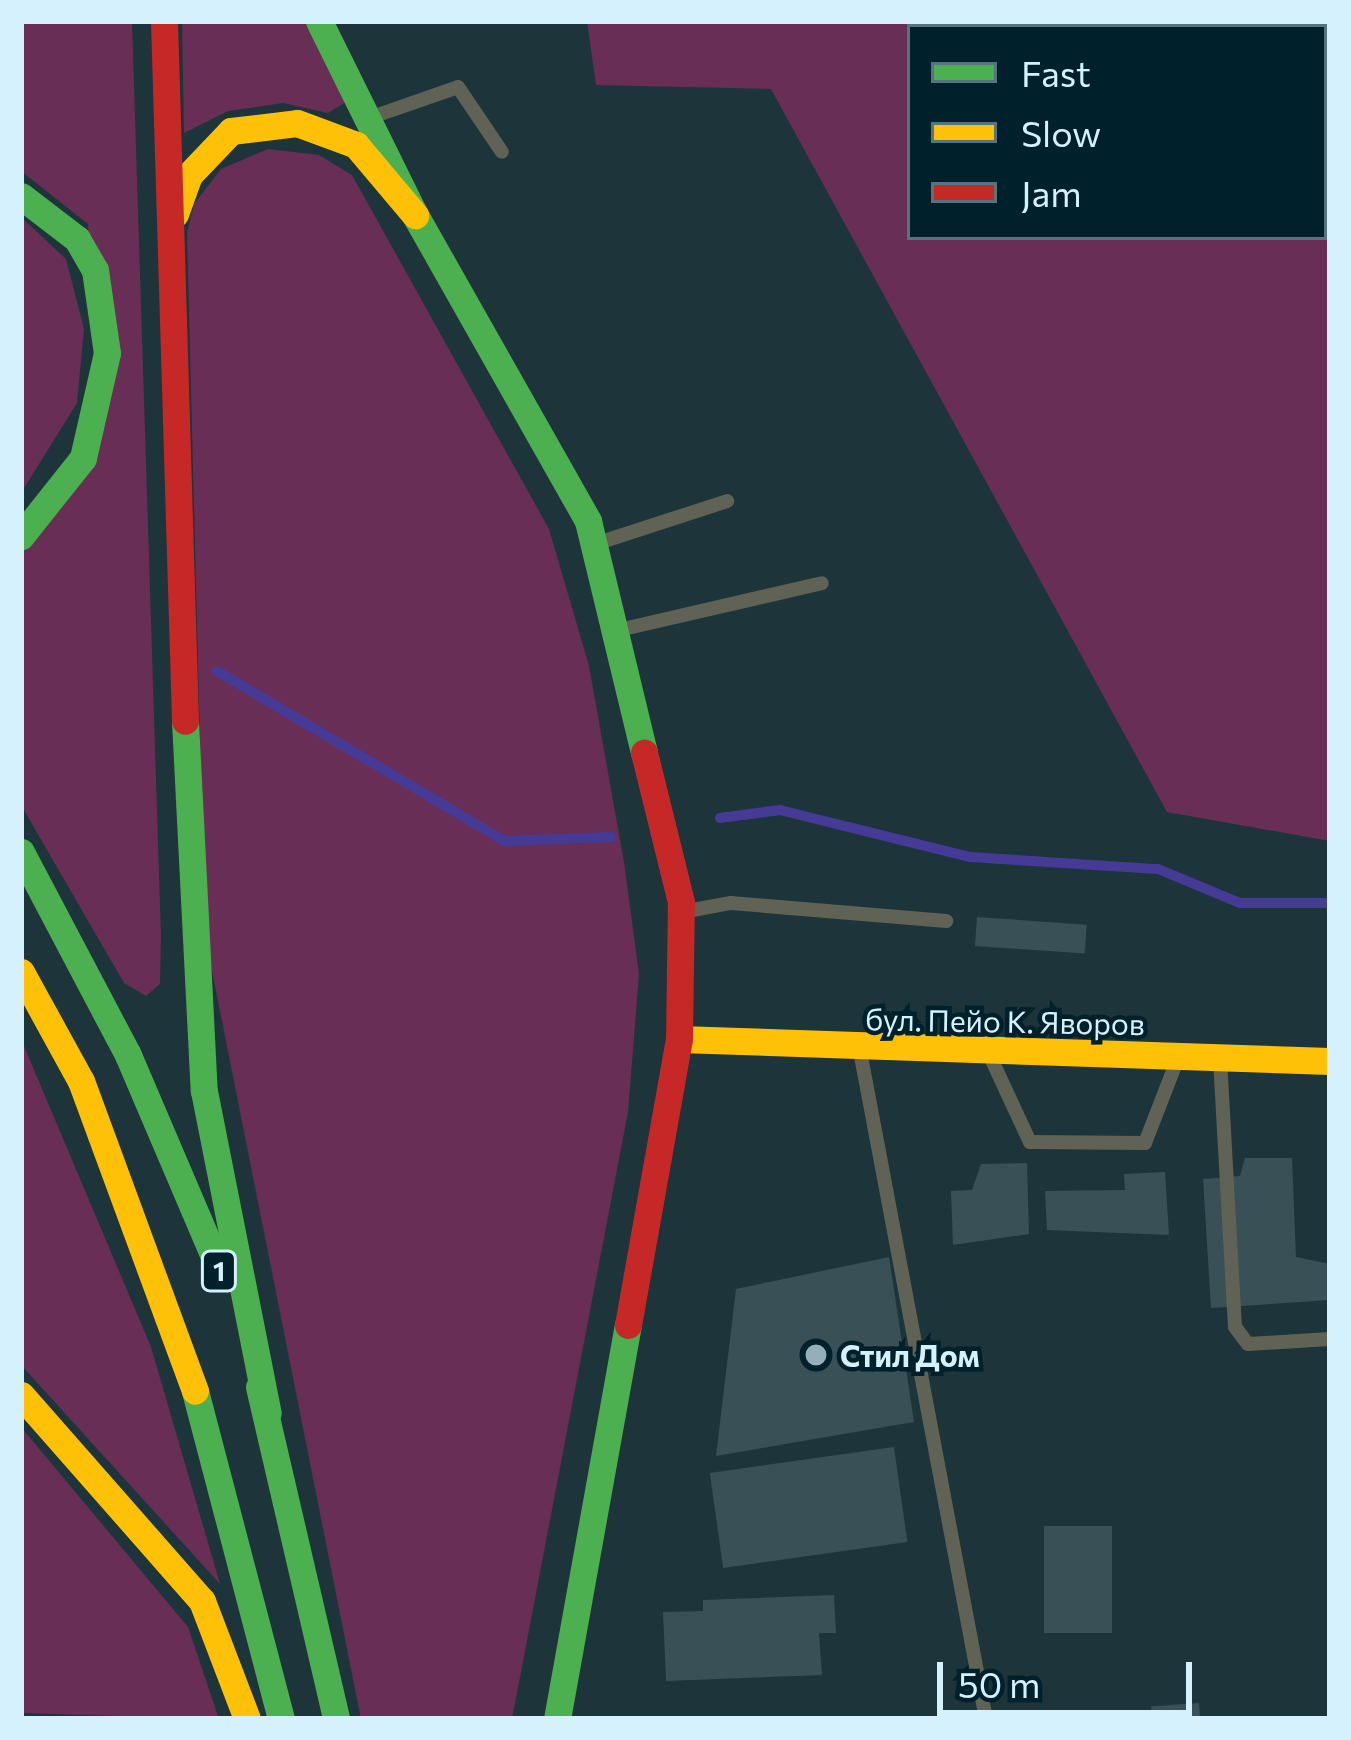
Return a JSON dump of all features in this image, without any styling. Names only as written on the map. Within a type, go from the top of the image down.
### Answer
[{"type":"main road","points":[[164,21],[196,1010],[268,1413]]},
{"type":"main road","points":[[319,21],[415,215],[561,465],[595,544],[682,912],[679,1039],[557,1719]]},
{"type":"main road","points":[[169,232],[206,151],[261,124],[297,123],[356,146],[415,215]]},
{"type":"main road","points":[[21,196],[77,239],[94,270],[107,352],[83,458],[21,536]]},
{"type":"main road","name":"1","points":[[21,852],[165,1135],[268,1413],[336,1719]]},
{"type":"main road","name":"1","points":[[21,971],[81,1082],[172,1309],[281,1719]]},
{"type":"main road","name":"бул. Пейо К. Яворов","points":[[679,1039],[860,1051],[1330,1061]]},
{"type":"main road","points":[[21,1396],[202,1601],[247,1719]]},
{"type":"lane","points":[[367,119],[458,87],[502,152]]},
{"type":"lane","points":[[595,544],[728,501]]},
{"type":"lane","points":[[619,630],[822,583]]},
{"type":"lane","points":[[682,912],[731,903],[946,921]]},
{"type":"lane","points":[[860,1051],[986,1719]]},
{"type":"lane","points":[[990,1054],[1030,1142],[1144,1143],[1178,1058]]},
{"type":"lane","points":[[1220,1059],[1235,1327],[1248,1344],[1330,1339]]},
{"type":"shaded area","points":[[21,21],[132,21],[161,937],[160,984],[146,996],[124,983],[21,805],[21,543],[98,448],[88,224],[21,171]]},
{"type":"shaded area","points":[[182,21],[307,21],[346,102],[328,113],[283,103],[228,111],[184,133]]},
{"type":"shaded area","points":[[587,21],[1330,21],[1330,841],[1167,812],[771,89],[596,85]]},
{"type":"shaded area","points":[[268,149],[319,155],[352,175],[549,529],[589,666],[624,862],[639,974],[628,1112],[512,1719],[361,1719],[205,936],[187,233],[194,204],[221,169]]},
{"type":"shaded area","points":[[21,217],[66,259],[84,329],[77,403],[21,493]]},
{"type":"shaded area","points":[[21,1039],[151,1347],[220,1584],[21,1365]]},
{"type":"shaded area","points":[[21,1427],[188,1627],[219,1719],[21,1713]]},
{"type":"building","points":[[977,917],[1087,925],[1085,954],[975,946]]},
{"type":"building","points":[[1245,1158],[1292,1158],[1296,1257],[1330,1264],[1330,1300],[1211,1308],[1203,1179],[1240,1176]]},
{"type":"building","points":[[1027,1163],[1029,1234],[953,1245],[951,1191],[972,1190],[981,1164]]},
{"type":"building","points":[[1165,1172],[1169,1235],[1047,1230],[1045,1191],[1125,1190],[1124,1174]]},
{"type":"building","name":"Стил Дом","points":[[889,1257],[914,1422],[716,1456],[736,1289]]},
{"type":"building","points":[[894,1447],[907,1542],[723,1568],[710,1473]]},
{"type":"building","points":[[1044,1526],[1112,1526],[1112,1633],[1044,1633]]},
{"type":"building","points":[[834,1595],[836,1633],[819,1633],[822,1675],[666,1681],[663,1612],[703,1611],[703,1600]]},
{"type":"building","points":[[1199,1703],[1200,1719],[1152,1719],[1151,1706]]},
{"type":"building","points":[[1121,1714],[1121,1719],[1044,1719],[1044,1715]]},
{"type":"waterway","points":[[217,671],[504,841],[611,837]]},
{"type":"waterway","points":[[720,818],[780,810],[970,857],[1158,869],[1240,903],[1330,903]]},
{"type":"traffic: fast","points":[[319,21],[415,215],[588,521],[644,752]]},
{"type":"traffic: fast","points":[[21,196],[77,239],[95,270],[107,353],[83,458],[21,536]]},
{"type":"traffic: fast","points":[[185,721],[204,1091],[268,1413]]},
{"type":"traffic: fast","points":[[21,852],[128,1055],[220,1271]]},
{"type":"traffic: fast","points":[[557,1719],[628,1325]]},
{"type":"traffic: fast","points":[[259,1387],[336,1719]]},
{"type":"traffic: fast","points":[[195,1391],[281,1719]]},
{"type":"traffic: slow","points":[[175,214],[189,175],[231,131],[297,123],[356,145],[415,215]]},
{"type":"traffic: slow","points":[[21,972],[81,1081],[195,1391]]},
{"type":"traffic: slow","points":[[679,1039],[1330,1061]]},
{"type":"traffic: slow","points":[[21,1395],[202,1601],[247,1719]]},
{"type":"traffic: jam","points":[[164,21],[185,721]]},
{"type":"traffic: jam","points":[[628,1325],[679,1039],[681,902],[644,752]]},
{"type":"place","name":"Стил Дом","points":[[816,1355]]}]
